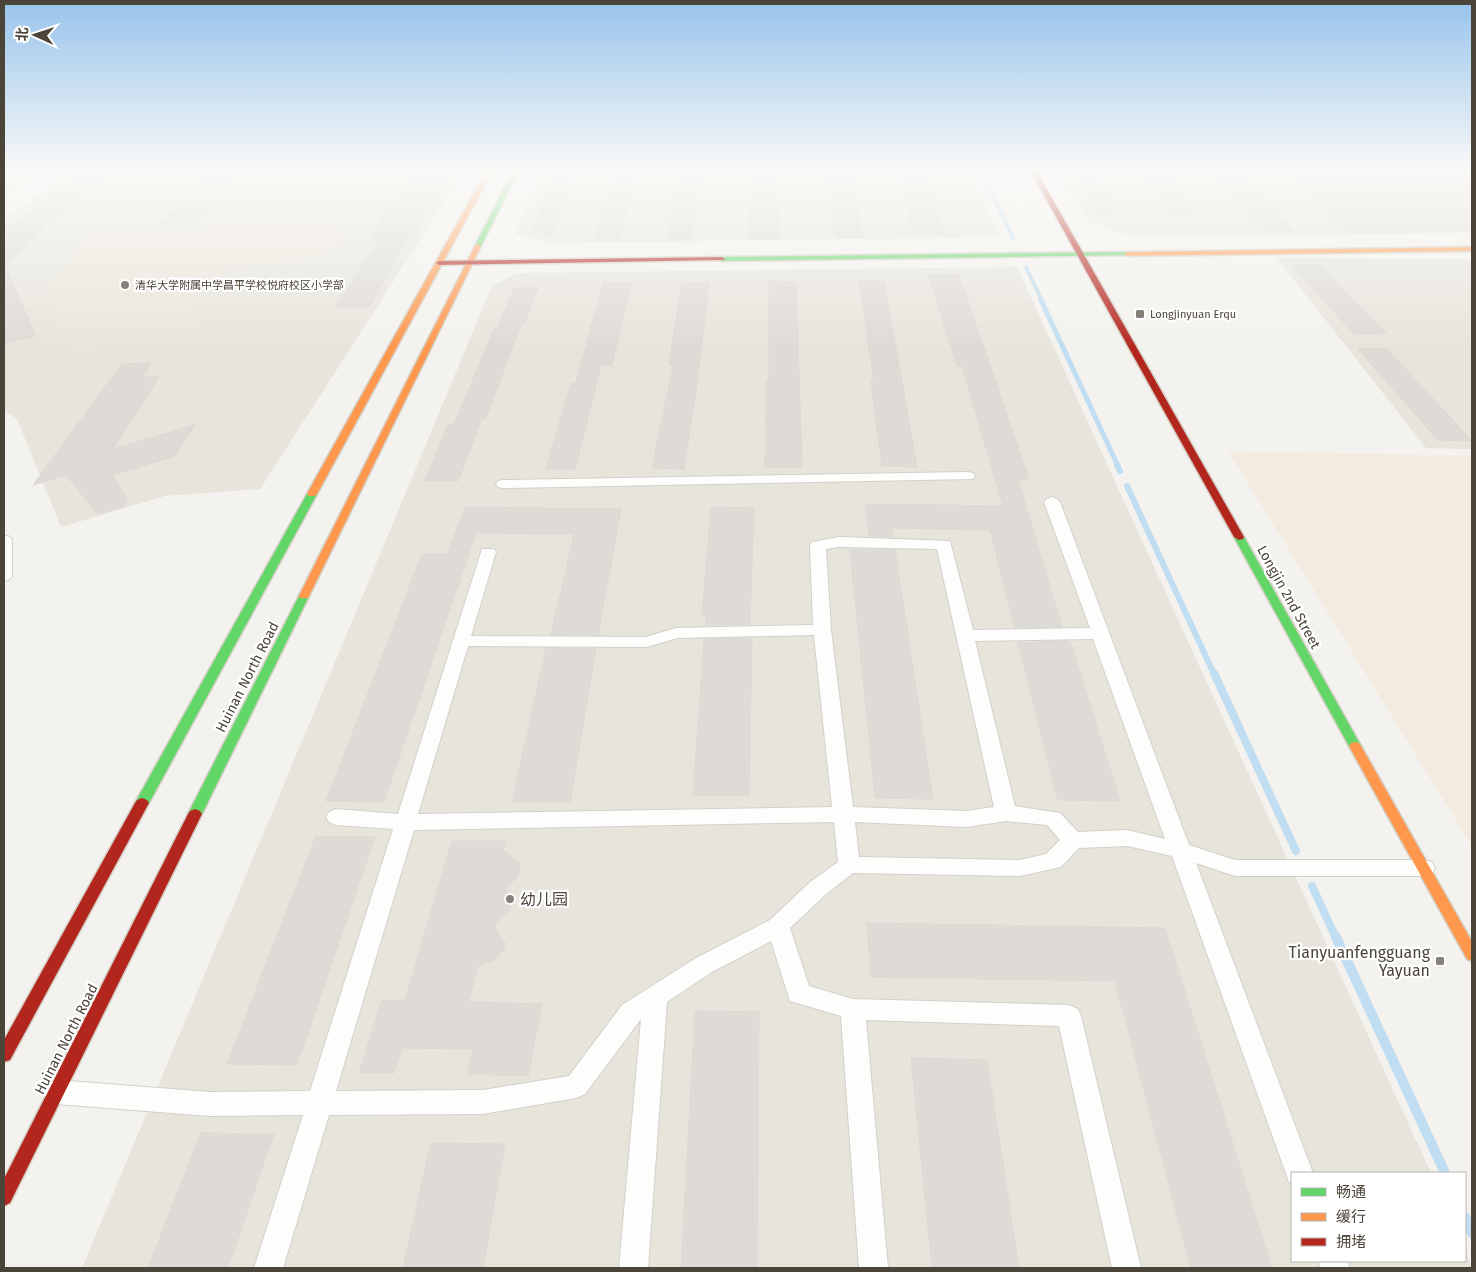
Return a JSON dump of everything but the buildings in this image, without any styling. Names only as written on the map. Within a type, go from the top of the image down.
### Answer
[{"type":"street","name":"Huinan North Road","points":[[4,1056],[458,229]]},
{"type":"street","name":"Huinan North Road","points":[[4,1197],[486,229]]},
{"type":"street","name":"Longjin 2nd Street","points":[[1066,229],[1472,955]]},
{"type":"street","points":[[442,259],[1472,242]]},
{"type":"street","points":[[1077,250],[1472,248]]},
{"type":"street","points":[[503,484],[968,476]]},
{"type":"street","points":[[1052,502],[1300,1172]]},
{"type":"street","points":[[4,540],[4,576]]},
{"type":"street","points":[[849,865],[822,630],[818,546],[839,542],[944,544],[1006,813]]},
{"type":"street","points":[[269,1268],[488,552]]},
{"type":"street","points":[[461,641],[647,642],[676,634],[822,630]]},
{"type":"street","points":[[965,636],[1100,633]]},
{"type":"street","points":[[336,817],[406,822],[843,814],[966,819],[1006,813],[1053,818],[1073,840]]},
{"type":"street","points":[[56,1092],[210,1104],[483,1102],[576,1086],[631,1012],[704,965],[778,926],[817,889],[849,865],[1020,868],[1053,861],[1073,840],[1127,838],[1180,850],[1235,868],[1424,868]]},
{"type":"street","points":[[778,926],[799,994],[853,1009],[1070,1016],[1127,1268]]},
{"type":"street","points":[[634,1268],[655,996]]},
{"type":"street","points":[[853,1009],[873,1268]]},
{"type":"shaded area","points":[[4,229],[427,229],[260,489],[165,496],[61,527],[17,419],[4,410]]},
{"type":"shaded area","name":"清华大学附属中学昌平学校悦府校区小学部","points":[[164,229],[340,229],[342,243],[329,252],[303,259],[223,268],[224,275],[201,278],[194,330],[76,353],[46,292],[90,235]]},
{"type":"shaded area","points":[[517,229],[996,229],[999,235],[955,238],[548,243],[515,234]]},
{"type":"shaded area","points":[[1112,229],[1472,229],[1472,233],[1134,237]]},
{"type":"shaded area","points":[[1277,258],[1472,259],[1472,449],[1426,448]]},
{"type":"shaded area","points":[[1017,267],[1431,1172],[1291,1172],[1291,1262],[1466,1262],[1466,1250],[1472,1268],[82,1268],[492,286],[517,273]]},
{"type":"shaded area","points":[[1228,451],[1472,456],[1472,846]]},
{"type":"waterway","points":[[1009,229],[1013,238]]},
{"type":"waterway","points":[[1026,267],[1042,301]]},
{"type":"waterway","points":[[1041,300],[1118,466]]},
{"type":"waterway","points":[[1117,465],[1120,471]]},
{"type":"waterway","points":[[1127,486],[1214,674]]},
{"type":"waterway","points":[[1214,673],[1296,851]]},
{"type":"waterway","points":[[1312,886],[1336,938]]},
{"type":"waterway","points":[[1336,937],[1445,1172]]},
{"type":"waterway","points":[[1466,1219],[1472,1233]]},
{"type":"traffic: fast","points":[[478,246],[486,229]]},
{"type":"traffic: fast","points":[[722,259],[1127,254]]},
{"type":"traffic: fast","points":[[142,803],[312,494]]},
{"type":"traffic: fast","points":[[1239,537],[1355,746]]},
{"type":"traffic: fast","points":[[195,814],[304,596]]},
{"type":"traffic: slow","points":[[312,494],[457,229]]},
{"type":"traffic: slow","points":[[304,596],[478,246]]},
{"type":"traffic: slow","points":[[1127,254],[1472,249]]},
{"type":"traffic: slow","points":[[1355,746],[1472,955]]},
{"type":"traffic: jam","points":[[1066,229],[1239,537]]},
{"type":"traffic: jam","points":[[439,263],[722,259]]},
{"type":"traffic: jam","points":[[4,1055],[142,803]]},
{"type":"traffic: jam","points":[[4,1197],[195,814]]},
{"type":"place","name":"清华大学附属中学昌平学校悦府校区小学部","points":[[125,285]]},
{"type":"place","name":"Longjinyuan Erqu","points":[[1140,314]]},
{"type":"place","name":"幼儿园","points":[[510,899]]},
{"type":"place","name":"Tianyuanfengguang Yayuan","points":[[1440,961]]}]
